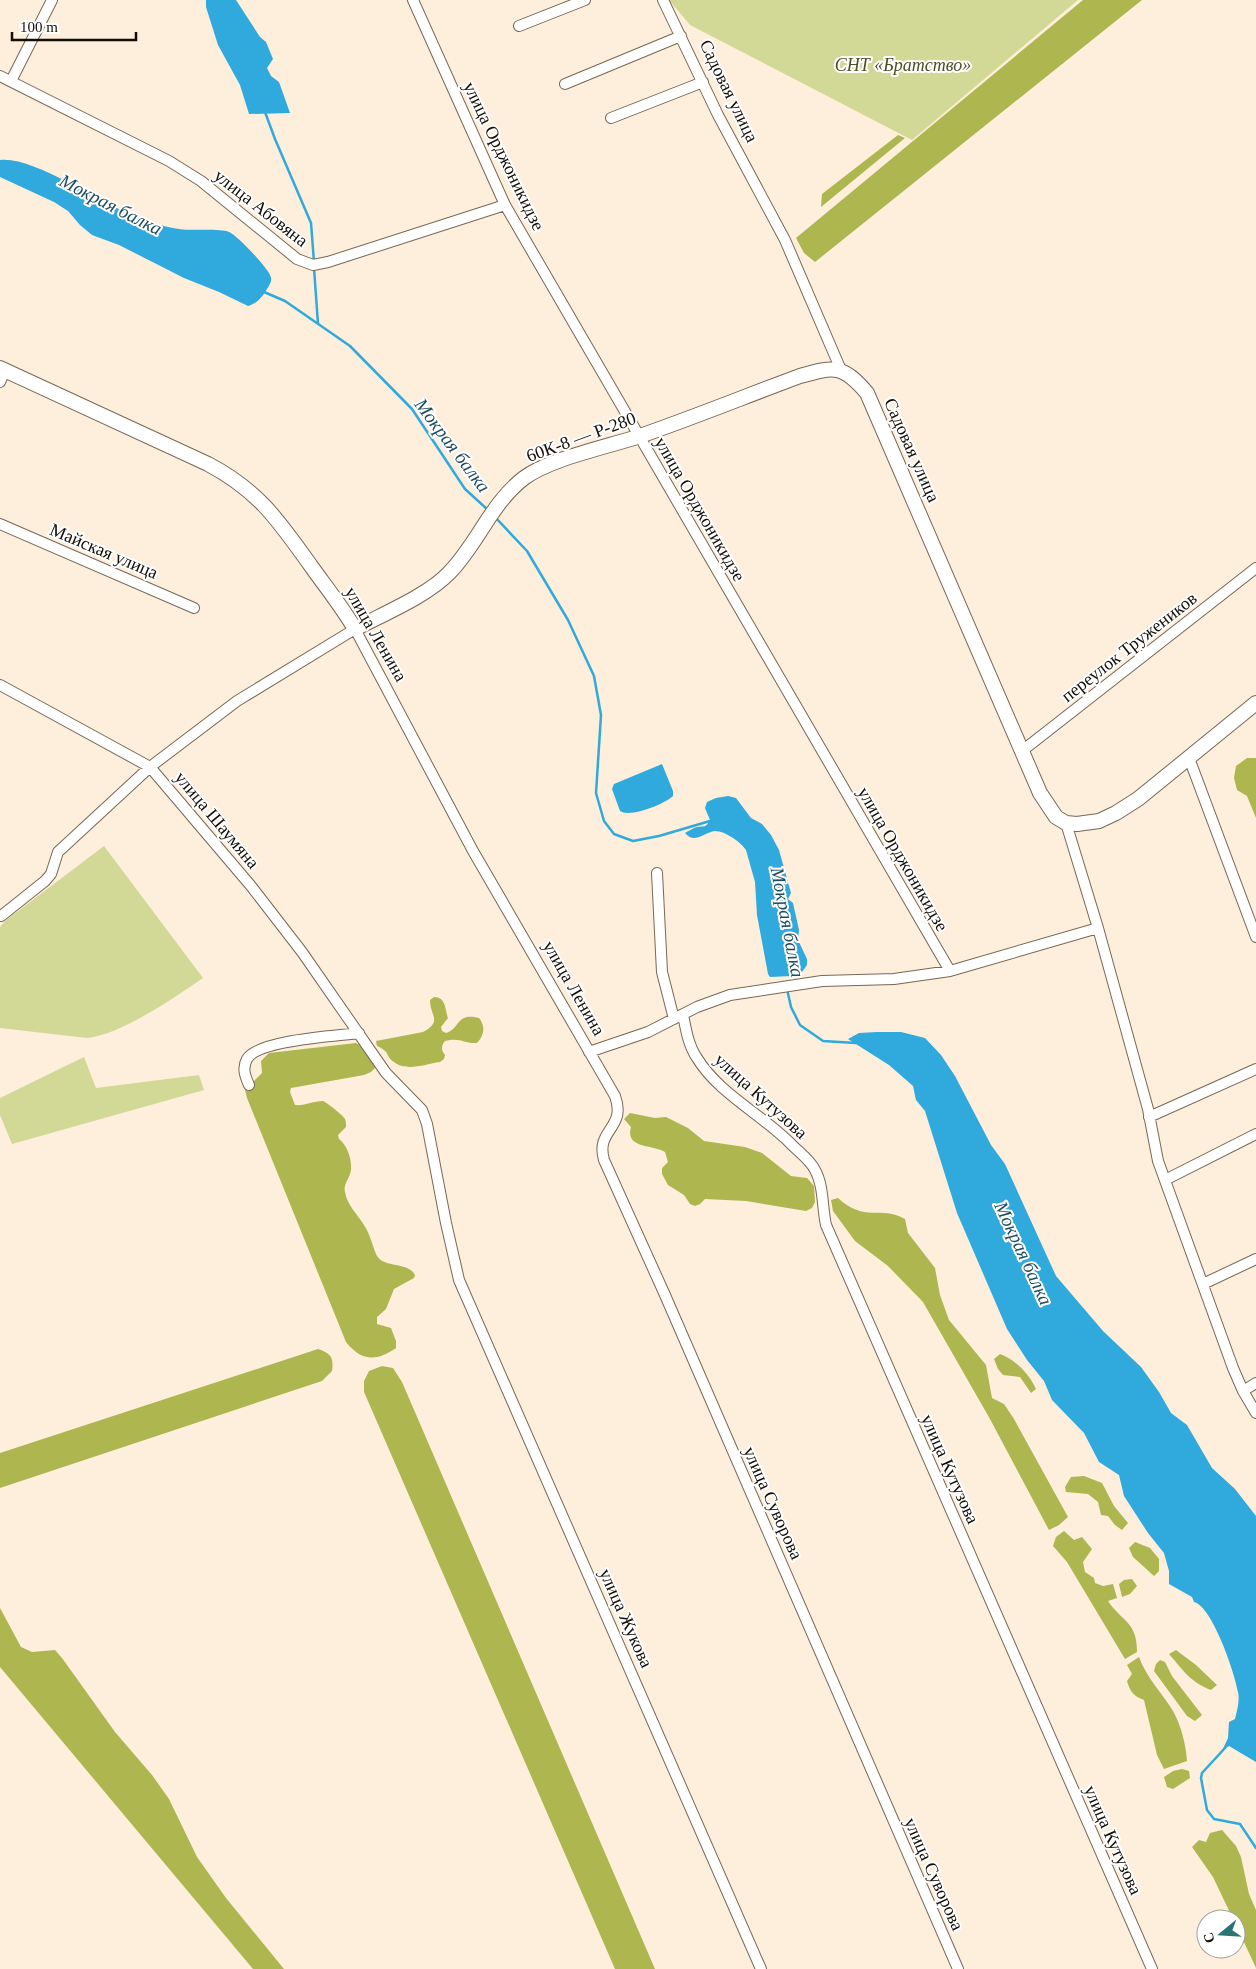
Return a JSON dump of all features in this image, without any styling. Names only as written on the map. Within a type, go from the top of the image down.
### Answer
[{"type":"street","points":[[11,82],[52,0]]},
{"type":"street","name":"улица Орджоникидзе","points":[[413,0],[505,205],[950,971]]},
{"type":"street","points":[[519,26],[585,0]]},
{"type":"street","name":"Садовая улица","points":[[663,0],[703,82],[785,240],[841,370],[853,377],[867,393],[1022,751],[1048,807],[1056,818],[1066,823]]},
{"type":"street","points":[[565,84],[681,36]]},
{"type":"street","name":"улица Абовяна","points":[[0,76],[169,161],[201,182],[297,259],[313,265],[328,262],[505,205]]},
{"type":"street","points":[[611,118],[703,82]]},
{"type":"street","name":"60К-8 — Р-280","points":[[355,629],[422,592],[448,575],[500,503],[514,487],[535,471],[639,436],[800,376],[822,369],[841,370]]},
{"type":"street","name":"улица Ленина","points":[[2,374],[208,464],[240,483],[265,504],[345,612],[473,851],[589,1052]]},
{"type":"street","name":"Майская улица","points":[[0,524],[194,608]]},
{"type":"street","name":"переулок Тружеников","points":[[1022,751],[1256,568]]},
{"type":"street","points":[[1,916],[51,874],[58,852],[150,767],[237,701],[355,629]]},
{"type":"street","name":"улица Шаумяна","points":[[0,685],[150,767],[251,886],[302,952],[386,1073],[422,1110],[427,1124],[459,1280]]},
{"type":"street","points":[[1256,703],[1138,799],[1116,813],[1088,824],[1066,823],[1098,928],[1149,1117],[1158,1161],[1243,1391],[1256,1413]]},
{"type":"street","points":[[1189,758],[1256,937]]},
{"type":"street","name":"улица Кутузова","points":[[657,873],[662,972],[692,1049],[703,1066],[725,1090],[787,1140],[815,1169],[821,1190],[822,1210],[826,1226],[1152,1969]]},
{"type":"street","points":[[589,1052],[648,1032],[714,1000],[749,991],[822,981],[894,979],[950,971],[1098,928]]},
{"type":"street","points":[[249,1085],[243,1071],[247,1058],[258,1049],[273,1044],[359,1032]]},
{"type":"street","name":"улица Суворова","points":[[589,1052],[615,1096],[618,1106],[619,1114],[603,1144],[602,1153],[604,1160],[669,1304],[958,1969]]},
{"type":"street","points":[[1149,1117],[1256,1069]]},
{"type":"street","points":[[1165,1180],[1256,1134]]},
{"type":"street","points":[[1203,1284],[1256,1259]]},
{"type":"street","name":"улица Жукова","points":[[459,1280],[761,1969]]},
{"type":"street","points":[[1243,1391],[1256,1383]]},
{"type":"green space","name":"СНТ «Братство»","points":[[669,0],[1078,0],[912,140],[690,25]]},
{"type":"green space","points":[[1083,0],[1142,0],[815,262],[804,253],[796,238]]},
{"type":"green space","points":[[898,135],[905,138],[821,207],[822,194]]},
{"type":"green space","points":[[1247,758],[1256,758],[1256,818],[1247,796],[1237,790],[1234,778],[1236,766]]},
{"type":"green space","points":[[104,846],[203,978],[132,1023],[101,1035],[87,1038],[0,1028],[0,927],[5,921]]},
{"type":"green space","points":[[434,997],[443,1001],[448,1018],[441,1027],[442,1031],[446,1033],[451,1031],[466,1017],[479,1018],[483,1028],[481,1037],[477,1043],[459,1040],[445,1041],[442,1048],[445,1055],[444,1059],[440,1062],[410,1067],[399,1065],[391,1060],[384,1050],[377,1046],[376,1041],[423,1032],[433,1025],[434,1018],[430,1000]]},
{"type":"green space","points":[[356,1043],[368,1053],[372,1060],[375,1068],[371,1072],[364,1075],[291,1088],[290,1092],[295,1105],[323,1101],[345,1119],[346,1127],[338,1135],[347,1149],[351,1161],[351,1170],[345,1189],[346,1197],[366,1228],[379,1259],[389,1264],[407,1268],[415,1275],[414,1278],[394,1289],[386,1309],[377,1317],[377,1324],[391,1328],[396,1341],[396,1348],[382,1356],[375,1357],[363,1356],[357,1353],[346,1342],[245,1090],[262,1073],[261,1061],[269,1053]]},
{"type":"green space","points":[[84,1057],[96,1088],[199,1075],[204,1090],[12,1144],[0,1115],[0,1098]]},
{"type":"green space","points":[[630,1113],[655,1118],[666,1117],[688,1128],[704,1141],[745,1147],[762,1153],[791,1176],[807,1178],[814,1186],[815,1202],[812,1208],[806,1211],[746,1201],[705,1199],[695,1206],[690,1204],[684,1195],[668,1185],[662,1174],[662,1168],[668,1162],[665,1152],[641,1145],[632,1139],[630,1134],[631,1127],[624,1119]]},
{"type":"green space","points":[[838,1198],[856,1210],[888,1213],[905,1219],[908,1233],[935,1268],[940,1295],[949,1320],[986,1365],[992,1398],[1004,1404],[1014,1419],[1068,1517],[1059,1525],[1049,1530],[990,1419],[923,1302],[888,1266],[855,1241],[833,1211],[831,1200]]},
{"type":"green space","points":[[318,1349],[329,1354],[332,1359],[332,1371],[322,1381],[0,1488],[0,1453]]},
{"type":"green space","points":[[1000,1354],[1006,1356],[1021,1368],[1030,1378],[1036,1389],[1031,1393],[1020,1377],[1003,1375],[994,1359]]},
{"type":"green space","points":[[382,1366],[393,1368],[402,1382],[655,1969],[615,1969],[364,1392],[364,1381],[369,1371]]},
{"type":"green space","points":[[1084,1476],[1102,1483],[1114,1506],[1128,1523],[1122,1530],[1108,1516],[1101,1515],[1098,1502],[1088,1494],[1066,1492],[1065,1487],[1071,1477]]},
{"type":"green space","points":[[1064,1531],[1074,1540],[1082,1537],[1092,1549],[1083,1562],[1085,1572],[1094,1578],[1095,1583],[1103,1586],[1113,1584],[1117,1598],[1108,1601],[1132,1628],[1136,1642],[1137,1652],[1125,1659],[1067,1562],[1053,1546],[1056,1537]]},
{"type":"green space","points":[[1135,1542],[1150,1548],[1159,1559],[1159,1571],[1154,1576],[1133,1557],[1129,1548]]},
{"type":"green space","points":[[1132,1579],[1137,1586],[1130,1594],[1122,1597],[1119,1584],[1124,1580]]},
{"type":"green space","points":[[0,1608],[21,1647],[32,1652],[55,1650],[62,1658],[115,1732],[152,1775],[169,1799],[197,1857],[226,1898],[284,1969],[253,1969],[0,1667]]},
{"type":"green space","points":[[1176,1650],[1196,1665],[1217,1685],[1211,1690],[1192,1679],[1169,1654]]},
{"type":"green space","points":[[1139,1657],[1150,1678],[1173,1711],[1184,1742],[1187,1761],[1164,1769],[1157,1755],[1144,1700],[1133,1693],[1127,1681],[1132,1674],[1127,1665]]},
{"type":"green space","points":[[1160,1660],[1165,1662],[1172,1676],[1202,1715],[1195,1721],[1187,1716],[1154,1671],[1156,1664]]},
{"type":"green space","points":[[1182,1769],[1189,1771],[1190,1778],[1173,1789],[1167,1787],[1164,1777],[1173,1771]]},
{"type":"green space","points":[[1222,1830],[1236,1846],[1241,1857],[1249,1894],[1256,1910],[1256,1968],[1246,1946],[1246,1909],[1228,1909],[1213,1877],[1192,1847],[1199,1840],[1206,1842],[1210,1833]]},
{"type":"water","points":[[206,0],[236,0],[260,37],[266,42],[273,59],[267,68],[271,76],[279,82],[290,113],[249,114],[240,85],[218,45],[206,7]]},
{"type":"water","points":[[0,160],[30,165],[48,172],[118,209],[155,224],[179,229],[229,232],[244,244],[268,271],[271,277],[270,284],[259,299],[248,306],[184,278],[119,245],[92,235],[68,211],[54,202],[0,177]]},
{"type":"water","points":[[662,764],[673,791],[673,796],[663,803],[647,809],[631,813],[620,811],[612,789],[614,784]]},
{"type":"water","points":[[728,796],[736,798],[751,818],[762,824],[771,835],[779,850],[791,893],[788,899],[793,903],[799,930],[798,940],[807,959],[807,965],[802,972],[791,976],[770,977],[768,974],[757,915],[755,882],[744,847],[719,831],[696,838],[692,838],[685,833],[709,823],[710,820],[705,808],[707,802]]},
{"type":"water","points":[[901,1032],[925,1038],[941,1055],[955,1076],[991,1145],[1005,1164],[1056,1276],[1103,1331],[1141,1367],[1171,1413],[1187,1425],[1212,1468],[1235,1489],[1256,1516],[1256,1762],[1229,1746],[1222,1751],[1228,1738],[1229,1722],[1235,1719],[1239,1695],[1228,1656],[1215,1627],[1208,1615],[1201,1606],[1194,1602],[1192,1597],[1169,1584],[1169,1571],[1164,1553],[1148,1533],[1124,1496],[1119,1475],[1099,1462],[1084,1433],[1052,1400],[1044,1381],[1027,1360],[1007,1329],[957,1213],[925,1111],[916,1100],[913,1086],[889,1065],[848,1039],[859,1033]]},
{"type":"waterway","points":[[265,112],[311,223],[314,262]]},
{"type":"waterway","points":[[314,268],[318,324]]},
{"type":"waterway","name":"Мокрая балка","points":[[264,292],[285,301],[350,346],[412,409],[465,489],[488,510]]},
{"type":"waterway","name":"Мокрая балка","points":[[495,517],[527,551],[568,620],[594,676],[601,715],[596,793],[604,821],[614,834],[633,841],[659,836],[710,821]]},
{"type":"waterway","name":"Мокрая балка","points":[[787,989],[791,1007],[800,1025],[823,1041],[856,1043]]},
{"type":"waterway","name":"Мокрая балка","points":[[1225,1748],[1202,1773],[1201,1778],[1207,1810],[1214,1819],[1240,1824],[1256,1848]]}]
